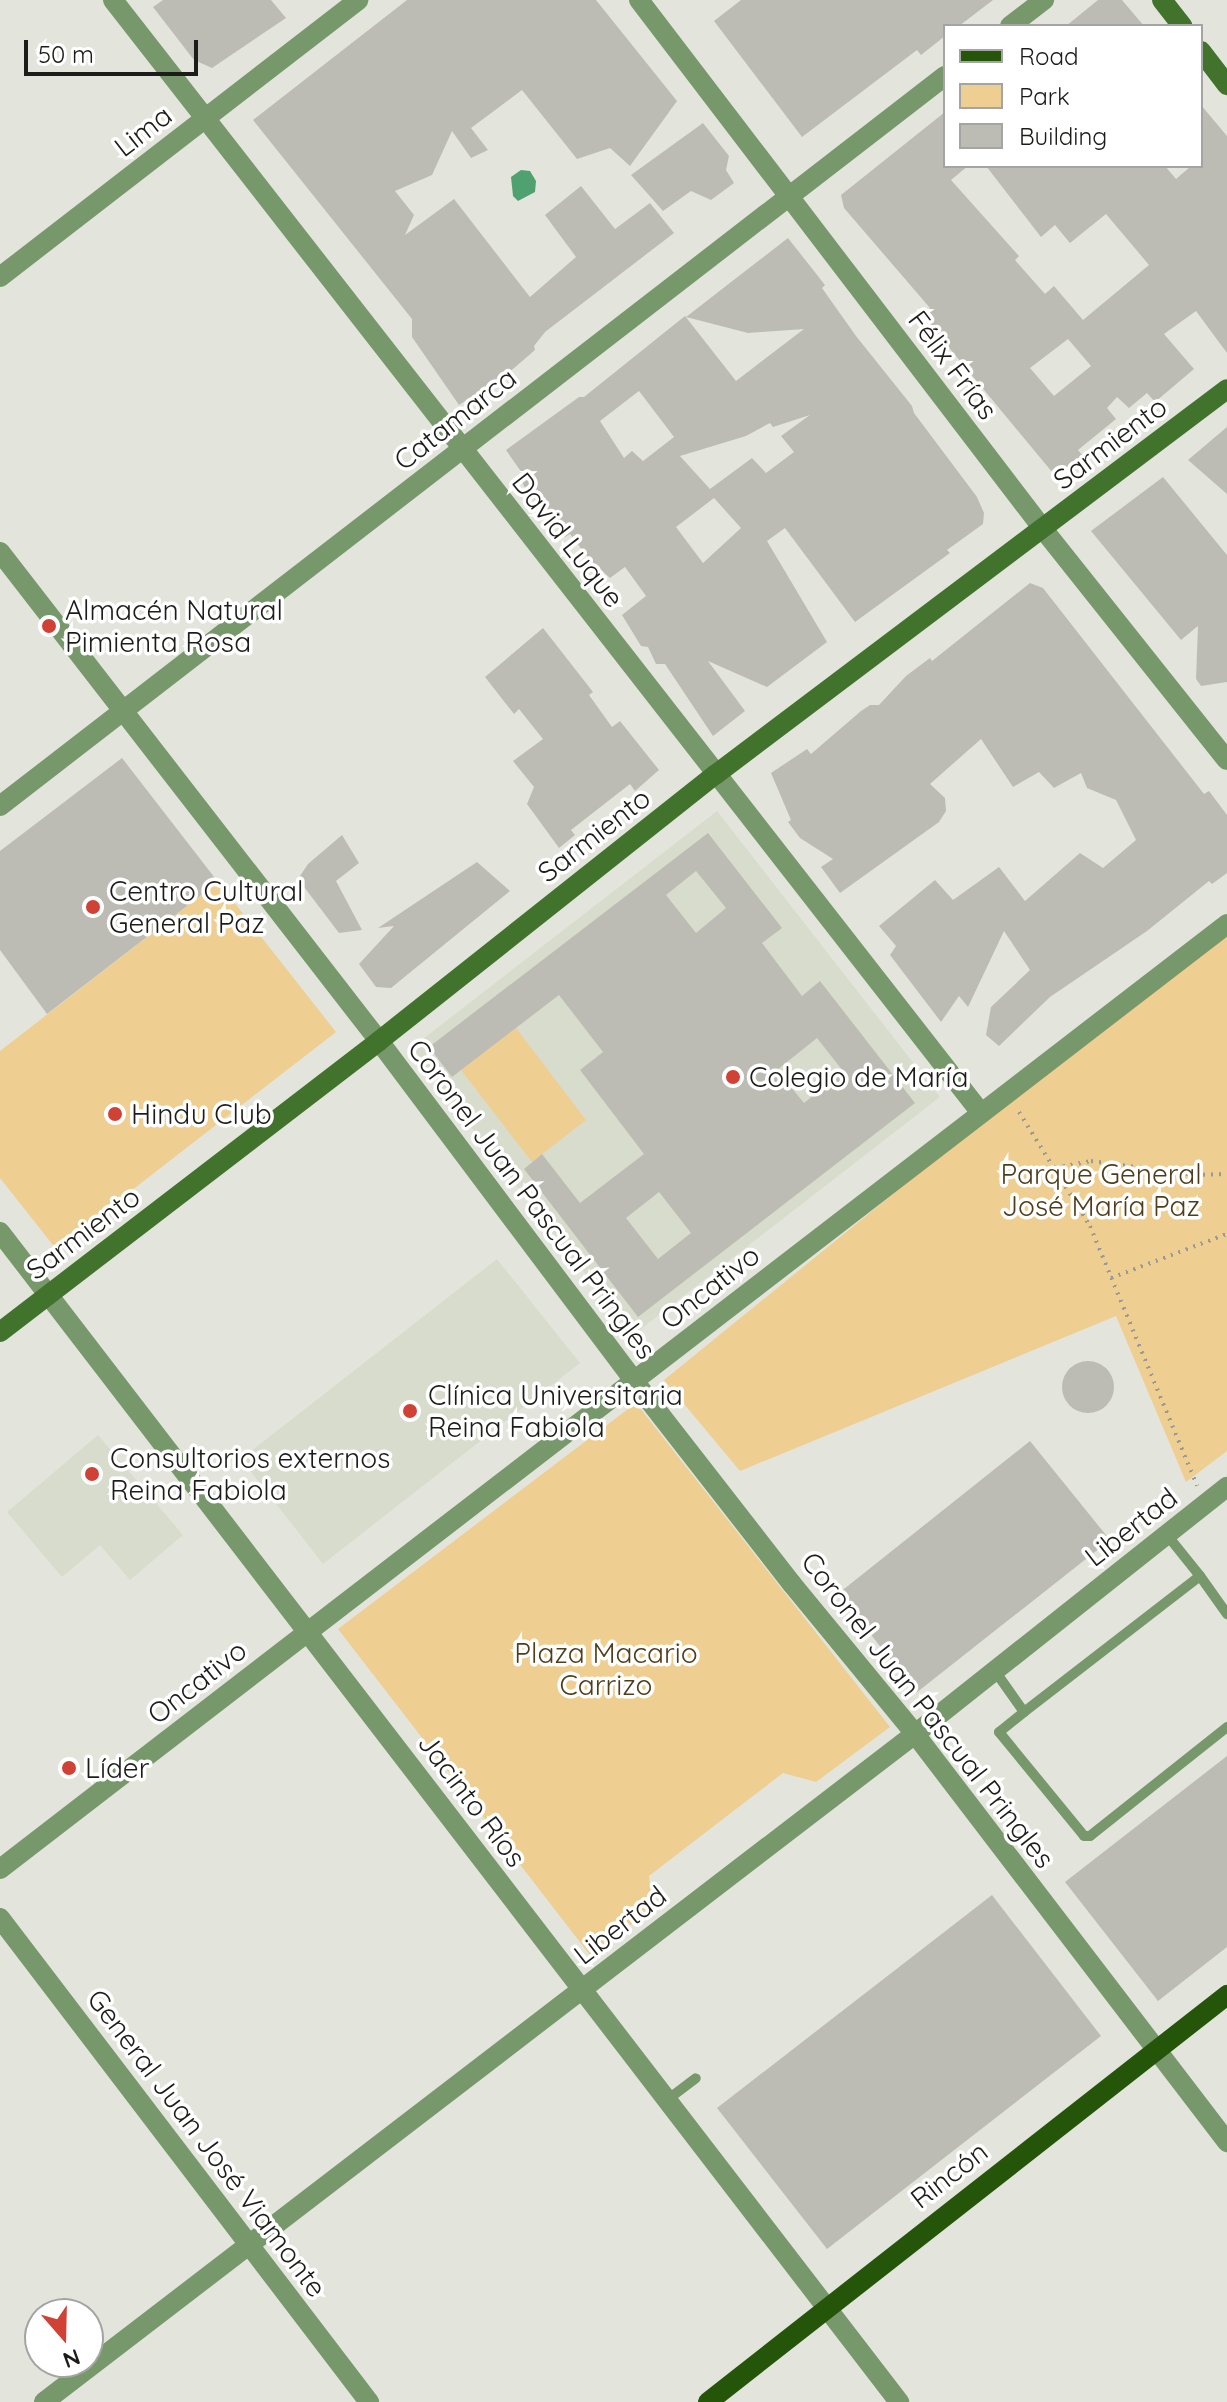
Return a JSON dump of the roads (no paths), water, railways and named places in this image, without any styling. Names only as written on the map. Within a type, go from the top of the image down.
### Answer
[{"type":"main road","points":[[1162,0],[1180,24]]},
{"type":"main road","points":[[1203,54],[1227,85]]},
{"type":"main road","name":"Sarmiento","points":[[0,1332],[379,1041],[715,775],[1227,389]]},
{"type":"main road","name":"Rincón","points":[[708,2402],[1227,1995]]},
{"type":"street","name":"David Luque","points":[[113,0],[981,1113]]},
{"type":"street","name":"Lima","points":[[0,277],[359,0]]},
{"type":"street","name":"Félix Frías","points":[[639,0],[1043,529],[1227,760]]},
{"type":"street","points":[[1013,24],[1044,0]]},
{"type":"street","name":"Catamarca","points":[[0,806],[943,78]]},
{"type":"street","name":"Coronel Juan Pascual Pringles","points":[[0,552],[379,1041],[634,1381],[792,1584],[915,1734],[1227,2142]]},
{"type":"street","name":"Oncativo","points":[[0,1869],[1227,924]]},
{"type":"street","name":"Jacinto Ríos","points":[[0,1232],[899,2402]]},
{"type":"street","name":"Libertad","points":[[44,2402],[247,2243],[915,1734],[1227,1487]]},
{"type":"street","name":"General Juan José Viamonte","points":[[0,1918],[369,2402]]},
{"type":"lane","points":[[1167,1535],[1227,1614]]},
{"type":"lane","points":[[1200,1576],[999,1732],[1084,1836],[1090,1836],[1227,1727]]},
{"type":"lane","points":[[995,1671],[1024,1712]]},
{"type":"lane","points":[[667,2100],[696,2078]]},
{"type":"place","name":"Almacén Natural Pimienta Rosa","points":[[49,626]]},
{"type":"place","name":"Centro Cultural General Paz","points":[[93,907]]},
{"type":"place","name":"Colegio de María","points":[[733,1077]]},
{"type":"place","name":"Hindu Club","points":[[115,1114]]},
{"type":"place","name":"Clínica Universitaria Reina Fabiola","points":[[410,1411]]},
{"type":"place","name":"Consultorios externos Reina Fabiola","points":[[92,1474]]},
{"type":"place","name":"Líder","points":[[69,1768]]},
{"type":"park label","name":"Parque General José María Paz","points":[[1101,1190]]},
{"type":"park label","name":"Plaza Macario Carrizo","points":[[606,1669]]}]
